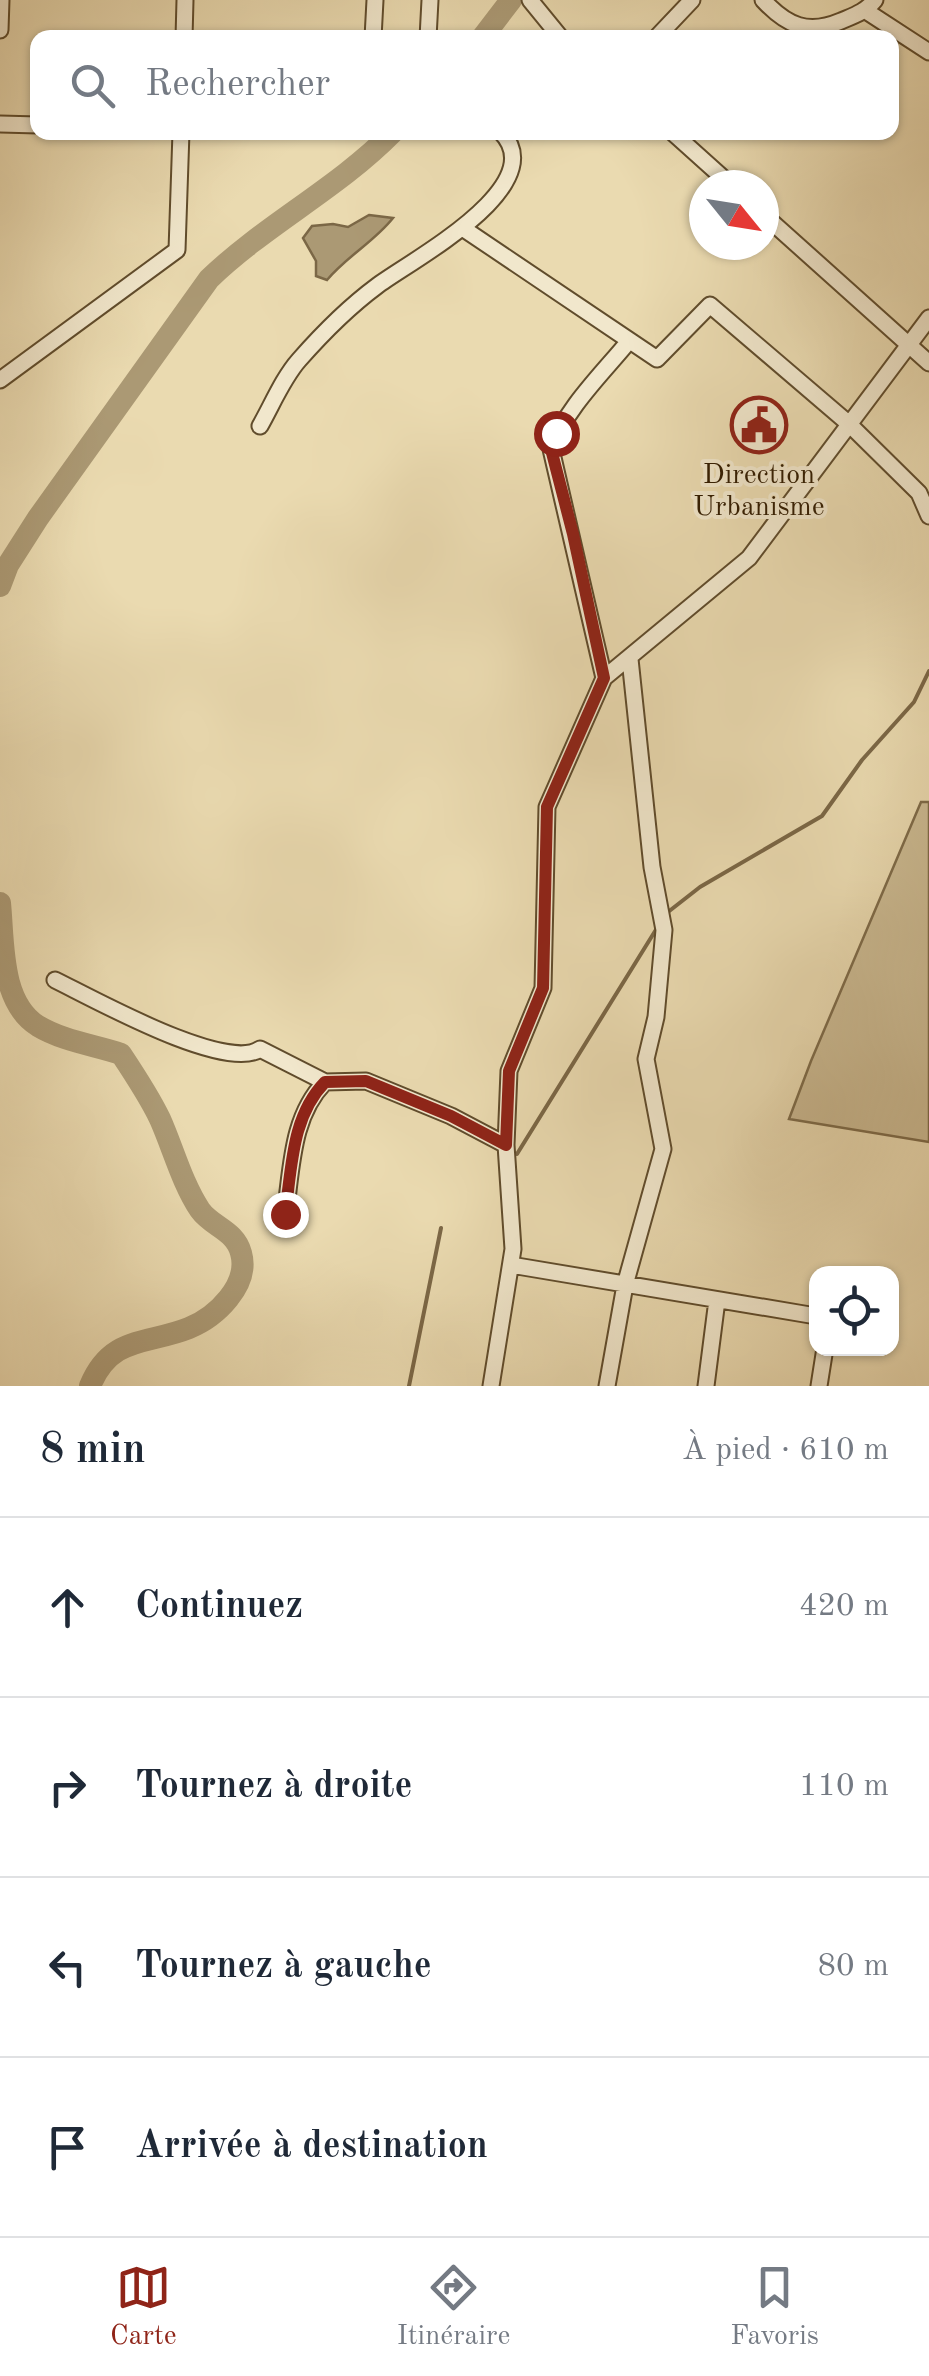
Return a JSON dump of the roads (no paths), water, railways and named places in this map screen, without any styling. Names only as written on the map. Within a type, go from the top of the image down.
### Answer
[{"type":"street","points":[[0,0],[0,30]]},
{"type":"street","points":[[184,30],[185,0]]},
{"type":"street","points":[[374,30],[375,0]]},
{"type":"street","points":[[428,30],[430,0]]},
{"type":"street","points":[[530,0],[554,30]]},
{"type":"street","points":[[664,30],[692,0]]},
{"type":"street","points":[[762,0],[776,14],[808,30],[824,28],[871,5],[929,52]]},
{"type":"street","points":[[0,124],[30,125]]},
{"type":"street","points":[[0,380],[177,250],[182,140]]},
{"type":"street","points":[[260,426],[296,362],[374,288],[464,228],[504,182],[514,163],[509,140]]},
{"type":"street","points":[[681,140],[714,170]]},
{"type":"street","points":[[464,228],[657,359],[710,305],[848,423],[919,494],[929,516]]},
{"type":"street","points":[[779,229],[929,363]]},
{"type":"street","points":[[490,1386],[511,1265],[512,1205],[506,1145],[509,1071],[543,988],[547,807],[604,678],[750,558],[929,318]]},
{"type":"street","points":[[604,678],[551,449],[570,412],[630,341]]},
{"type":"street","points":[[607,1386],[625,1285],[663,1148],[646,1059],[656,1017],[664,930],[652,867],[630,659]]},
{"type":"street","points":[[55,980],[149,1026],[218,1053],[244,1055],[260,1049],[325,1082],[366,1081],[451,1116],[506,1145]]},
{"type":"street","points":[[285,1214],[294,1138],[313,1094],[325,1082]]},
{"type":"street","points":[[511,1265],[809,1315]]},
{"type":"street","points":[[706,1386],[718,1300]]},
{"type":"street","points":[[818,1386],[824,1356]]},
{"type":"waterway","points":[[488,30],[511,0]]},
{"type":"waterway","points":[[0,586],[8,565],[38,518],[209,279],[384,140]]},
{"type":"waterway","points":[[668,912],[700,887],[822,816],[862,760],[914,702],[929,671]]},
{"type":"waterway","points":[[0,903],[6,970],[17,1002],[38,1026],[121,1054],[156,1110],[200,1210],[234,1239],[241,1253],[236,1288],[220,1308],[189,1328],[119,1350],[108,1358],[90,1386]]},
{"type":"waterway","points":[[517,1154],[657,928]]},
{"type":"waterway","points":[[409,1386],[441,1228]]},
{"type":"place","name":"Direction Urbanisme","points":[[759,425]]}]
